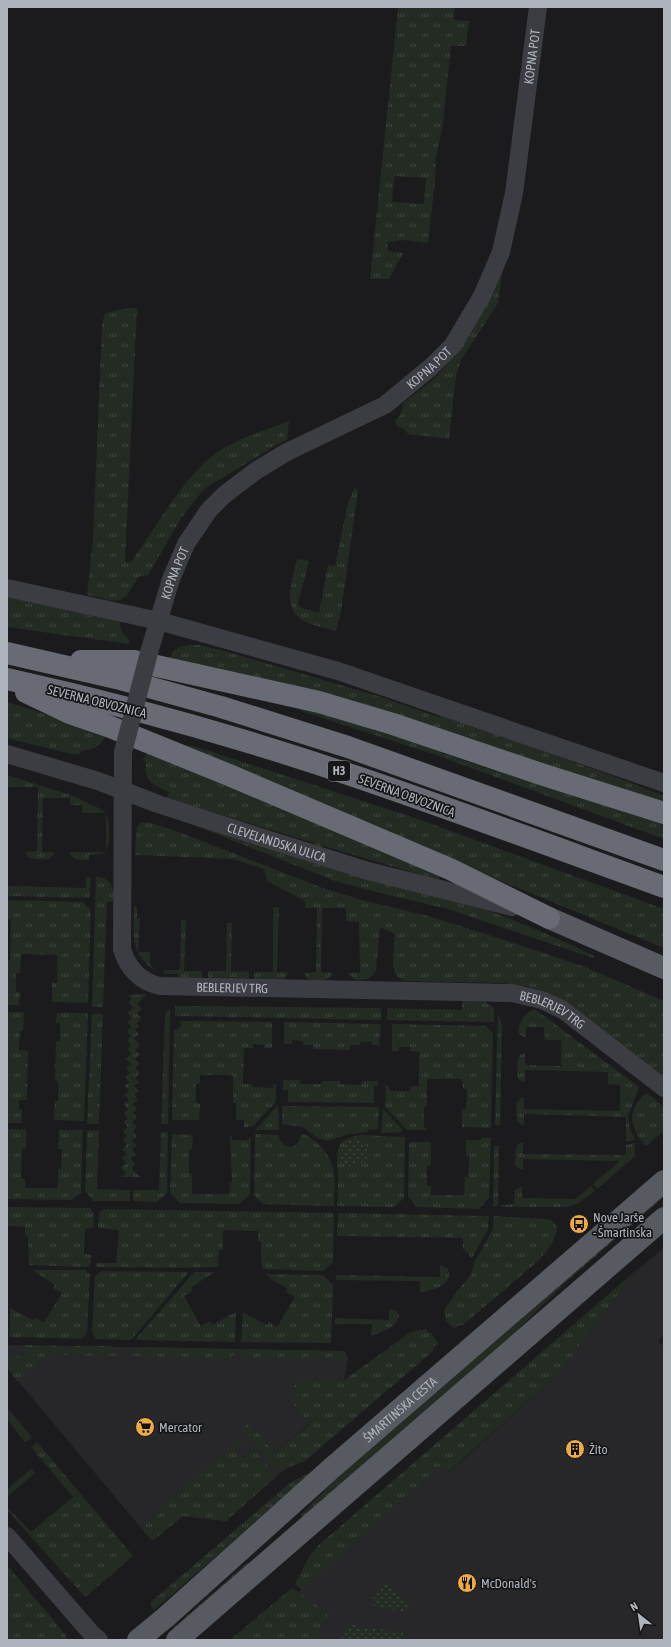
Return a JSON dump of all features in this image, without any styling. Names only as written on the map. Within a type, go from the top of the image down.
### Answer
[{"type":"highway","name":"SEVERNA OBVOZNICA","points":[[7,653],[116,678],[221,707],[348,747],[664,860]]},
{"type":"highway","points":[[41,661],[134,661],[319,702],[393,724],[664,813]]},
{"type":"highway","name":"SEVERNA OBVOZNICA","points":[[7,679],[82,696],[254,744],[356,777],[664,887]]},
{"type":"highway","points":[[7,684],[70,713],[108,726],[228,775],[450,869],[549,918]]},
{"type":"main road","points":[[549,918],[664,968]]},
{"type":"main road","name":"ŠMARTINSKA CESTA","points":[[138,1640],[166,1617],[333,1467],[664,1181]]},
{"type":"main road","points":[[177,1640],[664,1218]]},
{"type":"street","name":"KOPNA POT","points":[[159,621],[171,579],[186,544],[210,510],[224,495],[257,470],[287,452],[385,405],[431,367],[453,345],[482,296],[501,252],[514,193],[538,7]]},
{"type":"street","points":[[7,588],[159,621],[338,671],[664,783]]},
{"type":"street","name":"BEBLERJEV TRG","points":[[159,621],[150,649],[123,752],[122,949],[128,964],[145,980],[160,986],[504,993],[522,995],[542,1000],[562,1010],[664,1088]]},
{"type":"street","name":"CLEVELANDSKA ULICA","points":[[7,754],[85,777],[257,836],[368,871],[489,900],[549,918]]},
{"type":"street","points":[[7,1536],[91,1633],[99,1640]]},
{"type":"shaded area","points":[[659,1252],[664,1255],[664,1334],[658,1341],[664,1346],[664,1640],[248,1640],[308,1583],[440,1466],[449,1472],[562,1371],[632,1276]]},
{"type":"shaded area","points":[[7,1345],[344,1351],[348,1358],[344,1380],[304,1380],[292,1402],[310,1423],[268,1459],[280,1473],[226,1521],[183,1516],[152,1541],[7,1368]]},
{"type":"green space","points":[[398,7],[455,7],[454,20],[469,21],[466,46],[451,46],[443,124],[436,159],[428,243],[404,240],[387,242],[388,251],[403,253],[389,279],[370,279]],"holes":[[[394,176],[426,178],[424,204],[392,202]]]},
{"type":"green space","points":[[503,267],[498,303],[461,360],[456,376],[449,439],[408,434],[403,428],[397,427],[395,421],[401,414],[403,403],[433,380],[462,347]]},
{"type":"green space","points":[[127,308],[137,308],[125,561],[130,563],[182,488],[206,461],[219,451],[235,442],[289,421],[287,440],[204,489],[181,518],[148,575],[138,577],[123,598],[113,600],[87,595],[93,538],[102,324],[105,313]]},
{"type":"green space","points":[[355,487],[358,491],[341,612],[336,631],[315,626],[304,621],[297,615],[292,609],[290,601],[291,584],[297,559],[309,561],[298,603],[300,607],[319,613],[328,565],[335,566],[348,503]]},
{"type":"green space","points":[[7,597],[120,622],[121,630],[129,640],[129,644],[7,627]]},
{"type":"green space","points":[[199,645],[224,651],[378,696],[439,717],[442,714],[664,796],[664,804],[169,661],[173,651],[180,647]]},
{"type":"green space","points":[[7,702],[108,734],[97,746],[81,751],[79,755],[7,738]]},
{"type":"green space","points":[[303,706],[441,751],[441,753],[664,825],[664,839],[439,756],[301,711],[300,708]]},
{"type":"green space","points":[[184,746],[197,747],[415,818],[664,909],[664,948],[433,853]]},
{"type":"green space","points":[[149,750],[440,875],[439,880],[324,846],[321,847],[315,845],[314,843],[167,798],[169,792],[150,782],[146,774],[146,762],[143,760]]},
{"type":"green space","points":[[7,775],[71,795],[103,810],[105,813],[82,813],[82,805],[70,805],[70,798],[43,798],[42,852],[54,852],[49,859],[32,859],[25,852],[37,851],[38,787],[7,787]]},
{"type":"green space","points":[[106,815],[109,825],[109,838],[106,851]]},
{"type":"green space","points":[[176,818],[484,909],[540,931],[594,956],[593,958],[448,909],[335,881]]},
{"type":"green space","points":[[142,822],[151,823],[176,831],[320,887],[358,899],[428,916],[585,967],[664,1001],[664,1079],[546,992],[525,986],[504,983],[405,981],[397,976],[393,965],[395,934],[380,927],[376,970],[372,976],[367,979],[355,980],[348,973],[360,973],[359,922],[346,921],[346,908],[322,908],[321,972],[333,973],[325,980],[315,981],[308,979],[304,973],[316,972],[317,908],[305,908],[305,901],[267,881],[264,869],[233,859],[135,855],[137,827]]},
{"type":"green space","points":[[70,852],[106,852],[89,855],[89,860],[80,860],[73,857]]},
{"type":"green space","points":[[86,877],[91,877],[89,898],[7,896],[7,886],[86,888]]},
{"type":"green space","points":[[96,877],[101,877],[111,884],[114,896],[114,901],[107,902],[103,1007],[92,1007]]},
{"type":"green space","points":[[7,900],[83,902],[91,910],[88,1003],[52,1002],[52,983],[57,983],[57,955],[21,954],[20,973],[16,973],[16,992],[20,992],[19,1005],[7,1005],[7,960],[10,960],[11,920],[7,919]]},
{"type":"green space","points":[[134,906],[137,906],[137,918],[140,919],[138,952],[134,935]]},
{"type":"green space","points":[[273,907],[279,907],[277,972],[289,972],[282,980],[254,979],[254,972],[273,972]]},
{"type":"green space","points":[[181,920],[186,920],[184,971],[202,971],[202,979],[178,979],[178,974],[163,974],[164,970],[180,970]]},
{"type":"green space","points":[[227,923],[232,923],[231,971],[249,972],[249,979],[208,979],[208,971],[226,971]]},
{"type":"green space","points":[[138,952],[150,952],[150,965],[157,971],[148,965]]},
{"type":"green space","points":[[147,994],[137,1004],[142,1009],[137,1013],[141,1018],[137,1023],[139,1026],[135,1030],[139,1034],[134,1038],[140,1045],[135,1050],[140,1054],[135,1059],[140,1064],[135,1068],[140,1073],[135,1078],[139,1082],[134,1086],[139,1091],[134,1095],[138,1100],[133,1104],[137,1109],[133,1113],[137,1118],[132,1122],[137,1127],[133,1132],[137,1136],[132,1141],[137,1145],[132,1150],[136,1154],[131,1159],[136,1164],[131,1168],[140,1177],[121,1177],[126,1173],[121,1168],[126,1163],[122,1158],[127,1154],[122,1149],[127,1145],[123,1140],[127,1136],[123,1131],[128,1127],[124,1122],[128,1118],[124,1113],[128,1109],[124,1104],[129,1100],[124,1095],[129,1091],[125,1086],[129,1082],[125,1077],[130,1073],[126,1068],[131,1064],[126,1059],[131,1054],[127,1049],[131,1045],[127,1040],[131,1036],[127,1031],[131,1027],[127,1022],[132,1018],[127,1013],[133,1008],[128,1002],[132,999],[128,995]]},
{"type":"green space","points":[[462,998],[484,1001],[494,1008],[494,1022],[387,1020],[387,1008],[462,1010]]},
{"type":"green space","points":[[175,1006],[381,1008],[381,1020],[175,1016]]},
{"type":"green space","points":[[170,1009],[168,1124],[161,1124],[165,1013]]},
{"type":"green space","points":[[533,1010],[536,1010],[639,1087],[628,1116],[629,1125],[635,1140],[626,1142],[626,1117],[524,1114],[524,1126],[517,1122],[516,1103],[521,1098],[524,1098],[524,1109],[620,1111],[620,1085],[608,1084],[608,1072],[525,1070],[525,1082],[519,1080],[517,1076],[518,1059],[520,1055],[525,1053],[525,1065],[561,1066],[561,1040],[545,1040],[544,1027],[526,1027],[526,1038],[519,1034],[519,1026],[522,1019]]},
{"type":"green space","points":[[7,1012],[24,1012],[23,1031],[20,1031],[19,1050],[28,1051],[27,1100],[19,1100],[19,1109],[22,1109],[22,1123],[7,1123]]},
{"type":"green space","points":[[57,1013],[88,1013],[84,1121],[54,1120],[55,1101],[58,1101],[58,1081],[55,1081],[56,1041],[60,1041],[60,1023],[56,1023]]},
{"type":"green space","points":[[498,1013],[502,1026],[500,1125],[495,1125]]},
{"type":"green space","points":[[92,1014],[103,1014],[99,1124],[87,1124]]},
{"type":"green space","points":[[181,1021],[272,1022],[272,1048],[264,1048],[264,1045],[253,1044],[253,1048],[244,1048],[243,1084],[252,1084],[253,1087],[273,1088],[273,1084],[276,1084],[276,1102],[252,1127],[244,1127],[244,1120],[236,1120],[236,1103],[233,1103],[233,1075],[200,1075],[200,1083],[196,1084],[196,1103],[200,1104],[199,1120],[172,1120],[174,1030],[177,1030],[181,1026]]},
{"type":"green space","points":[[284,1022],[381,1024],[379,1045],[372,1045],[372,1042],[361,1042],[360,1045],[350,1045],[350,1050],[313,1049],[313,1045],[303,1045],[303,1041],[292,1040],[292,1044],[284,1044]]},
{"type":"green space","points":[[392,1024],[486,1026],[493,1034],[491,1128],[462,1127],[462,1109],[466,1109],[467,1089],[463,1089],[462,1079],[427,1079],[427,1107],[424,1107],[424,1128],[427,1128],[427,1130],[407,1130],[385,1107],[386,1086],[388,1086],[389,1091],[410,1091],[410,1087],[419,1086],[419,1052],[410,1051],[410,1047],[399,1047],[399,1051],[392,1051]]},
{"type":"green space","points":[[283,1080],[300,1080],[301,1084],[322,1084],[322,1081],[340,1081],[340,1084],[361,1085],[362,1081],[378,1081],[378,1086],[374,1086],[374,1103],[288,1102],[288,1090],[283,1090]]},
{"type":"green space","points":[[647,1093],[664,1107],[664,1131],[646,1146],[636,1132],[632,1119],[635,1106]]},
{"type":"green space","points":[[278,1105],[279,1130],[255,1130]]},
{"type":"green space","points":[[282,1106],[379,1107],[378,1129],[368,1130],[368,1132],[349,1134],[328,1141],[317,1138],[303,1127],[282,1124]]},
{"type":"green space","points":[[383,1110],[402,1129],[402,1132],[381,1133]]},
{"type":"green space","points":[[7,1129],[26,1129],[26,1148],[22,1148],[21,1178],[25,1179],[25,1188],[58,1188],[58,1169],[61,1169],[62,1149],[58,1149],[59,1130],[83,1130],[81,1193],[71,1200],[7,1199]]},
{"type":"green space","points":[[99,1130],[97,1189],[130,1190],[130,1201],[94,1201],[85,1191],[87,1131]]},
{"type":"green space","points":[[161,1132],[168,1132],[167,1193],[157,1202],[133,1201],[133,1190],[159,1190]]},
{"type":"green space","points":[[173,1134],[193,1135],[192,1149],[189,1150],[189,1173],[192,1174],[192,1194],[229,1194],[230,1183],[232,1182],[230,1136],[232,1137],[232,1140],[248,1140],[251,1138],[250,1194],[239,1204],[180,1203],[170,1193]]},
{"type":"green space","points":[[255,1134],[278,1135],[285,1145],[290,1147],[297,1145],[303,1134],[317,1143],[330,1159],[334,1173],[334,1206],[263,1204],[254,1195]]},
{"type":"green space","points":[[361,1135],[405,1137],[404,1198],[394,1207],[337,1206],[337,1153],[341,1143],[346,1139]]},
{"type":"green space","points":[[482,1138],[491,1138],[489,1198],[479,1209],[417,1207],[408,1197],[409,1142],[431,1142],[431,1165],[427,1166],[427,1186],[431,1186],[431,1195],[464,1195],[465,1177],[468,1177],[469,1156],[466,1156],[466,1140],[481,1140]]},
{"type":"green space","points":[[358,1140],[364,1143],[369,1154],[364,1161],[358,1165],[352,1166],[343,1162],[341,1156],[342,1150],[347,1142]]},
{"type":"green space","points":[[522,1142],[523,1154],[625,1155],[626,1145],[635,1143],[635,1156],[597,1189],[593,1184],[620,1161],[523,1159],[523,1170],[515,1165],[516,1148],[518,1144]]},
{"type":"green space","points":[[494,1146],[499,1146],[498,1206],[493,1207]]},
{"type":"green space","points":[[522,1186],[522,1198],[575,1199],[591,1186],[595,1191],[577,1204],[566,1207],[501,1207],[501,1205],[514,1204],[515,1190]]},
{"type":"green space","points":[[664,1192],[664,1197],[564,1284],[499,1348],[304,1518],[301,1515],[343,1472]]},
{"type":"green space","points":[[7,1207],[90,1208],[94,1213],[93,1228],[85,1229],[84,1254],[91,1255],[91,1263],[87,1267],[29,1265],[28,1237],[25,1236],[25,1227],[7,1226]]},
{"type":"green space","points":[[104,1209],[334,1213],[333,1262],[323,1271],[263,1269],[261,1262],[261,1241],[258,1241],[258,1231],[223,1230],[223,1250],[219,1250],[218,1267],[96,1267],[96,1263],[116,1263],[119,1230],[98,1228],[99,1213]]},
{"type":"green space","points":[[338,1213],[489,1216],[488,1229],[472,1258],[463,1249],[463,1238],[337,1236]]},
{"type":"green space","points":[[493,1216],[547,1219],[552,1221],[557,1227],[557,1232],[550,1246],[538,1261],[463,1325],[459,1325],[455,1329],[446,1321],[444,1310],[471,1275],[474,1263],[493,1229]]},
{"type":"green space","points":[[664,1248],[664,1255],[659,1252]]},
{"type":"green space","points":[[658,1253],[632,1276],[562,1371],[448,1472],[440,1466],[302,1590],[295,1584],[310,1555],[321,1543]]},
{"type":"green space","points":[[440,1265],[448,1269],[448,1280],[436,1289],[420,1293],[420,1281],[336,1280],[336,1275],[440,1277]]},
{"type":"green space","points":[[32,1270],[86,1270],[90,1275],[87,1333],[82,1339],[9,1337],[10,1308],[33,1320],[35,1318],[44,1322],[62,1293],[53,1288],[55,1285]]},
{"type":"green space","points":[[102,1271],[189,1272],[131,1340],[96,1339],[92,1333],[95,1276]]},
{"type":"green space","points":[[194,1272],[215,1272],[191,1287],[193,1291],[184,1296],[201,1326],[210,1321],[212,1325],[236,1312],[235,1342],[135,1340]]},
{"type":"green space","points":[[266,1274],[323,1275],[333,1285],[331,1343],[241,1342],[243,1312],[267,1325],[269,1322],[277,1327],[295,1297],[286,1292],[288,1289],[271,1279]]},
{"type":"green space","points":[[389,1308],[397,1312],[399,1316],[395,1324],[388,1329],[371,1336],[372,1324],[335,1324],[335,1318],[389,1320]]},
{"type":"green space","points":[[425,1329],[432,1334],[438,1343],[434,1347],[433,1351],[305,1461],[289,1467],[280,1473],[242,1429],[249,1423],[275,1453],[310,1424],[292,1402],[291,1389],[298,1382],[304,1380],[344,1380],[411,1332]]},
{"type":"green space","points":[[24,1345],[67,1346],[56,1355],[48,1355],[17,1381],[7,1368],[7,1357],[24,1356]]},
{"type":"green space","points":[[74,1346],[112,1346],[120,1356],[63,1355]]},
{"type":"green space","points":[[142,1347],[241,1349],[229,1359],[131,1356]]},
{"type":"green space","points":[[246,1349],[344,1351],[348,1360],[237,1358]]},
{"type":"green space","points":[[9,1410],[32,1437],[26,1442],[7,1419],[7,1411]]},
{"type":"green space","points":[[242,1438],[245,1441],[234,1450],[242,1459],[254,1450],[276,1477],[226,1521],[183,1516],[152,1541],[142,1528],[160,1513],[158,1509]]},
{"type":"green space","points":[[37,1442],[133,1556],[85,1597],[7,1510],[7,1507],[31,1532],[73,1497],[31,1447]]},
{"type":"green space","points":[[31,1469],[35,1473],[7,1497],[7,1489]]},
{"type":"green space","points":[[316,1470],[154,1610],[152,1608],[151,1602],[291,1482]]},
{"type":"green space","points":[[248,1562],[250,1564],[175,1630],[173,1628]]},
{"type":"green space","points":[[7,1565],[65,1634],[67,1640],[7,1640]]},
{"type":"green space","points":[[384,1583],[411,1604],[405,1612],[369,1605]]},
{"type":"green space","points":[[292,1588],[329,1614],[321,1626],[317,1640],[230,1640]]},
{"type":"green space","points":[[352,1623],[357,1626],[407,1633],[401,1640],[341,1640]]},
{"type":"place","name":"Nove Jarše - Šmartinska","points":[[579,1224]]},
{"type":"place","name":"Mercator","points":[[145,1427]]},
{"type":"place","name":"Žito","points":[[575,1449]]},
{"type":"place","name":"McDonald's","points":[[467,1583]]}]
